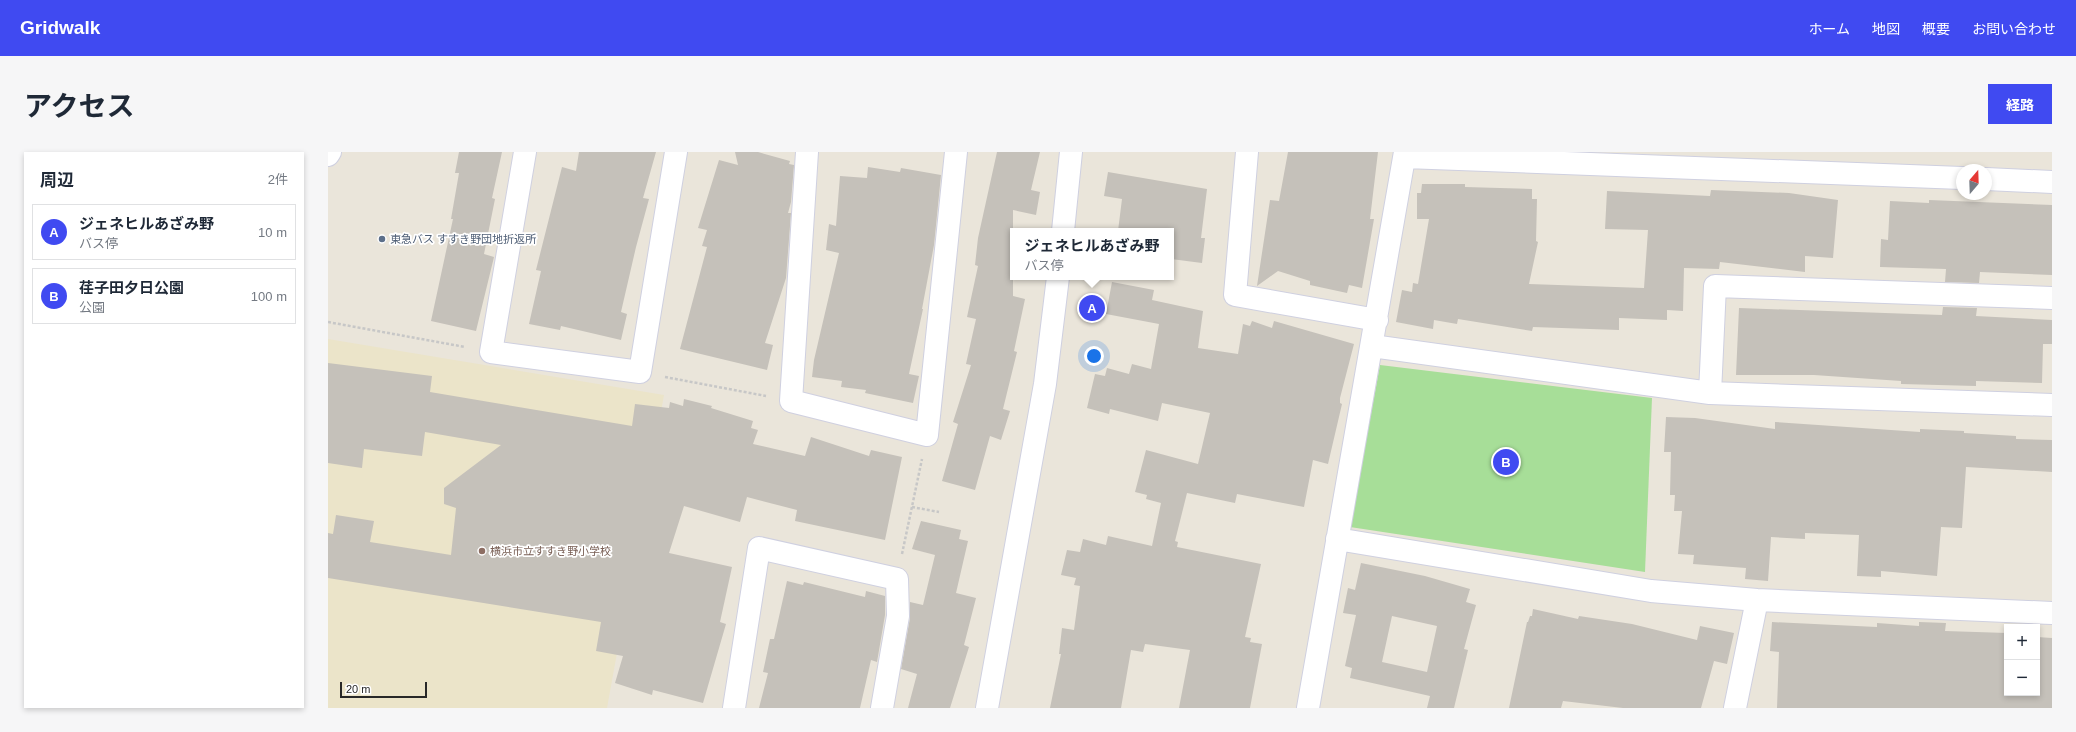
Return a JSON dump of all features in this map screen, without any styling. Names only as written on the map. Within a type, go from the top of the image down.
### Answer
[{"type":"street","points":[[328,156],[330,152]]},
{"type":"street","points":[[525,152],[490,352],[640,372],[676,152]]},
{"type":"street","points":[[807,152],[791,401],[927,435],[956,152]]},
{"type":"street","points":[[1063,228],[1071,152]]},
{"type":"street","points":[[1247,152],[1235,295],[1377,320]]},
{"type":"street","points":[[1308,708],[1405,154],[1956,178]]},
{"type":"street","points":[[1992,179],[2052,182]]},
{"type":"street","points":[[987,708],[1045,384],[1058,280]]},
{"type":"street","points":[[1710,394],[1715,286],[2052,298]]},
{"type":"street","points":[[1372,346],[1710,394],[2052,406]]},
{"type":"street","points":[[1338,539],[1652,591],[1757,600],[2052,613]]},
{"type":"street","points":[[734,708],[759,548],[897,579],[898,616],[882,708]]},
{"type":"street","points":[[1735,708],[1757,600]]},
{"type":"path","points":[[328,322],[490,352]]},
{"type":"path","points":[[670,378],[748,393]]},
{"type":"path","points":[[897,579],[927,435]]},
{"type":"path","points":[[912,507],[939,512]]},
{"type":"shaded area","name":"横浜市立すすき野小学校","points":[[328,339],[664,395],[607,708],[328,708]]},
{"type":"green space","points":[[1380,365],[1652,398],[1645,572],[1350,527]]},
{"type":"building","points":[[459,152],[502,152],[492,198],[495,199],[484,254],[494,257],[476,331],[431,321],[453,219],[451,219],[459,173],[455,173]]},
{"type":"building","points":[[579,152],[656,152],[643,198],[649,199],[621,312],[627,314],[621,340],[561,326],[560,330],[529,324],[541,271],[536,270],[562,167],[576,171]]},
{"type":"building","points":[[735,152],[758,152],[790,161],[789,164],[794,165],[791,202],[788,213],[791,213],[786,278],[765,343],[773,345],[767,370],[680,349],[707,247],[702,246],[707,230],[698,228],[719,160],[738,165]]},
{"type":"building","points":[[997,152],[1040,152],[1031,190],[1040,192],[1036,215],[1013,210],[1013,228],[1010,228],[1010,280],[1013,280],[1013,296],[1025,299],[1014,351],[1017,352],[1003,409],[1010,411],[1001,440],[990,436],[975,490],[942,481],[958,424],[953,422],[971,365],[966,364],[976,319],[967,317],[978,266],[975,265],[978,238]]},
{"type":"building","points":[[1288,152],[1378,152],[1370,219],[1374,219],[1362,288],[1349,285],[1347,293],[1310,285],[1310,281],[1278,271],[1257,286],[1270,200],[1279,201]]},
{"type":"building","points":[[868,167],[900,172],[901,168],[941,175],[934,245],[923,309],[909,374],[919,376],[913,403],[865,393],[866,390],[841,387],[842,381],[812,377],[814,360],[839,253],[826,250],[829,224],[836,226],[840,176],[867,178]]},
{"type":"building","points":[[1108,172],[1207,189],[1201,238],[1205,238],[1202,263],[1174,259],[1174,228],[1118,228],[1122,199],[1104,196]]},
{"type":"building","points":[[1422,184],[1465,184],[1465,187],[1532,189],[1532,199],[1537,199],[1536,241],[1538,242],[1529,284],[1644,288],[1648,230],[1605,229],[1607,191],[1710,196],[1711,190],[1789,193],[1838,200],[1833,258],[1805,256],[1805,272],[1720,262],[1719,269],[1684,268],[1683,311],[1667,310],[1667,320],[1619,318],[1619,330],[1533,327],[1532,331],[1458,319],[1457,324],[1434,320],[1433,329],[1396,322],[1402,290],[1412,292],[1413,283],[1418,284],[1429,219],[1417,219],[1417,193],[1421,193]]},
{"type":"building","points":[[1929,200],[2052,205],[2052,275],[1980,272],[1979,283],[1945,282],[1946,269],[1880,267],[1881,239],[1888,240],[1890,201],[1929,203]]},
{"type":"building","points":[[1112,282],[1154,290],[1152,300],[1203,311],[1198,348],[1238,354],[1243,324],[1250,326],[1252,321],[1272,328],[1274,321],[1354,344],[1340,398],[1340,403],[1342,404],[1328,464],[1313,460],[1304,507],[1237,494],[1235,503],[1187,493],[1175,541],[1178,542],[1177,547],[1261,564],[1245,637],[1251,638],[1250,642],[1262,644],[1250,708],[1179,708],[1190,650],[1145,644],[1143,652],[1131,650],[1121,708],[1050,708],[1061,654],[1059,654],[1062,628],[1074,630],[1080,586],[1074,585],[1076,578],[1061,575],[1067,550],[1080,552],[1083,539],[1106,545],[1108,536],[1152,546],[1161,503],[1146,499],[1147,495],[1135,492],[1146,450],[1198,464],[1210,413],[1162,403],[1158,421],[1110,409],[1109,414],[1087,408],[1095,374],[1105,376],[1107,368],[1129,374],[1132,364],[1151,369],[1159,324],[1106,314]]},
{"type":"building","points":[[1943,307],[1977,308],[1976,316],[2052,320],[2052,344],[2043,344],[2042,383],[1976,381],[1976,386],[1901,384],[1901,381],[1814,375],[1736,375],[1739,308],[1942,315]]},
{"type":"building","points":[[328,363],[432,376],[430,392],[632,426],[635,404],[669,408],[670,402],[683,406],[684,399],[712,406],[711,408],[753,421],[751,428],[758,430],[753,444],[805,456],[811,437],[869,456],[871,450],[902,457],[885,540],[795,521],[797,510],[747,497],[740,522],[684,506],[669,553],[732,567],[720,622],[726,624],[703,703],[653,690],[652,695],[615,683],[623,656],[596,651],[601,622],[328,578],[328,533],[333,534],[336,515],[374,521],[370,542],[451,555],[456,508],[444,504],[444,488],[501,445],[425,432],[422,456],[364,449],[362,468],[328,463]]},
{"type":"building","points":[[1666,417],[1695,418],[1775,429],[1775,422],[1920,432],[1920,429],[1964,431],[1964,433],[2016,436],[2016,439],[2052,440],[2052,472],[1966,467],[1962,528],[1941,527],[1937,576],[1881,571],[1881,577],[1857,576],[1859,535],[1805,533],[1805,539],[1771,537],[1768,581],[1745,579],[1746,568],[1693,564],[1694,555],[1678,554],[1682,511],[1674,511],[1675,495],[1670,495],[1671,452],[1664,452]]},
{"type":"building","points":[[921,521],[961,530],[959,539],[968,541],[956,593],[976,598],[964,645],[969,647],[950,708],[908,708],[917,674],[901,669],[910,618],[910,602],[923,605],[935,555],[912,549]]},
{"type":"building","points":[[1361,563],[1425,576],[1470,589],[1466,602],[1476,605],[1464,649],[1468,650],[1454,708],[1427,708],[1430,696],[1350,678],[1352,668],[1345,666],[1356,615],[1343,613],[1348,588],[1355,590]],"holes":[[[1392,616],[1437,626],[1427,672],[1382,662]]]},
{"type":"building","points":[[787,581],[803,585],[804,582],[865,597],[866,591],[885,596],[885,615],[877,662],[871,660],[860,708],[759,708],[768,673],[763,672],[770,639],[774,639]]},
{"type":"building","points":[[1533,609],[1578,619],[1579,616],[1632,624],[1697,640],[1700,626],[1734,633],[1727,664],[1714,661],[1701,708],[1623,708],[1563,701],[1561,708],[1509,708],[1527,622],[1530,616],[1532,616]]},
{"type":"building","points":[[1772,622],[1877,627],[1877,623],[1919,626],[1919,622],[1946,623],[1945,631],[2004,633],[2004,696],[2040,696],[2040,637],[2052,638],[2052,708],[1777,708],[1779,652],[1770,651]]},
{"type":"place","name":"東急バス すすき野団地折返所","points":[[382,239]]},
{"type":"place","name":"ジェネヒルあざみ野","points":[[1092,308]]},
{"type":"place","name":"荏子田夕日公園","points":[[1506,462]]},
{"type":"place","name":"横浜市立すすき野小学校","points":[[482,551]]}]
